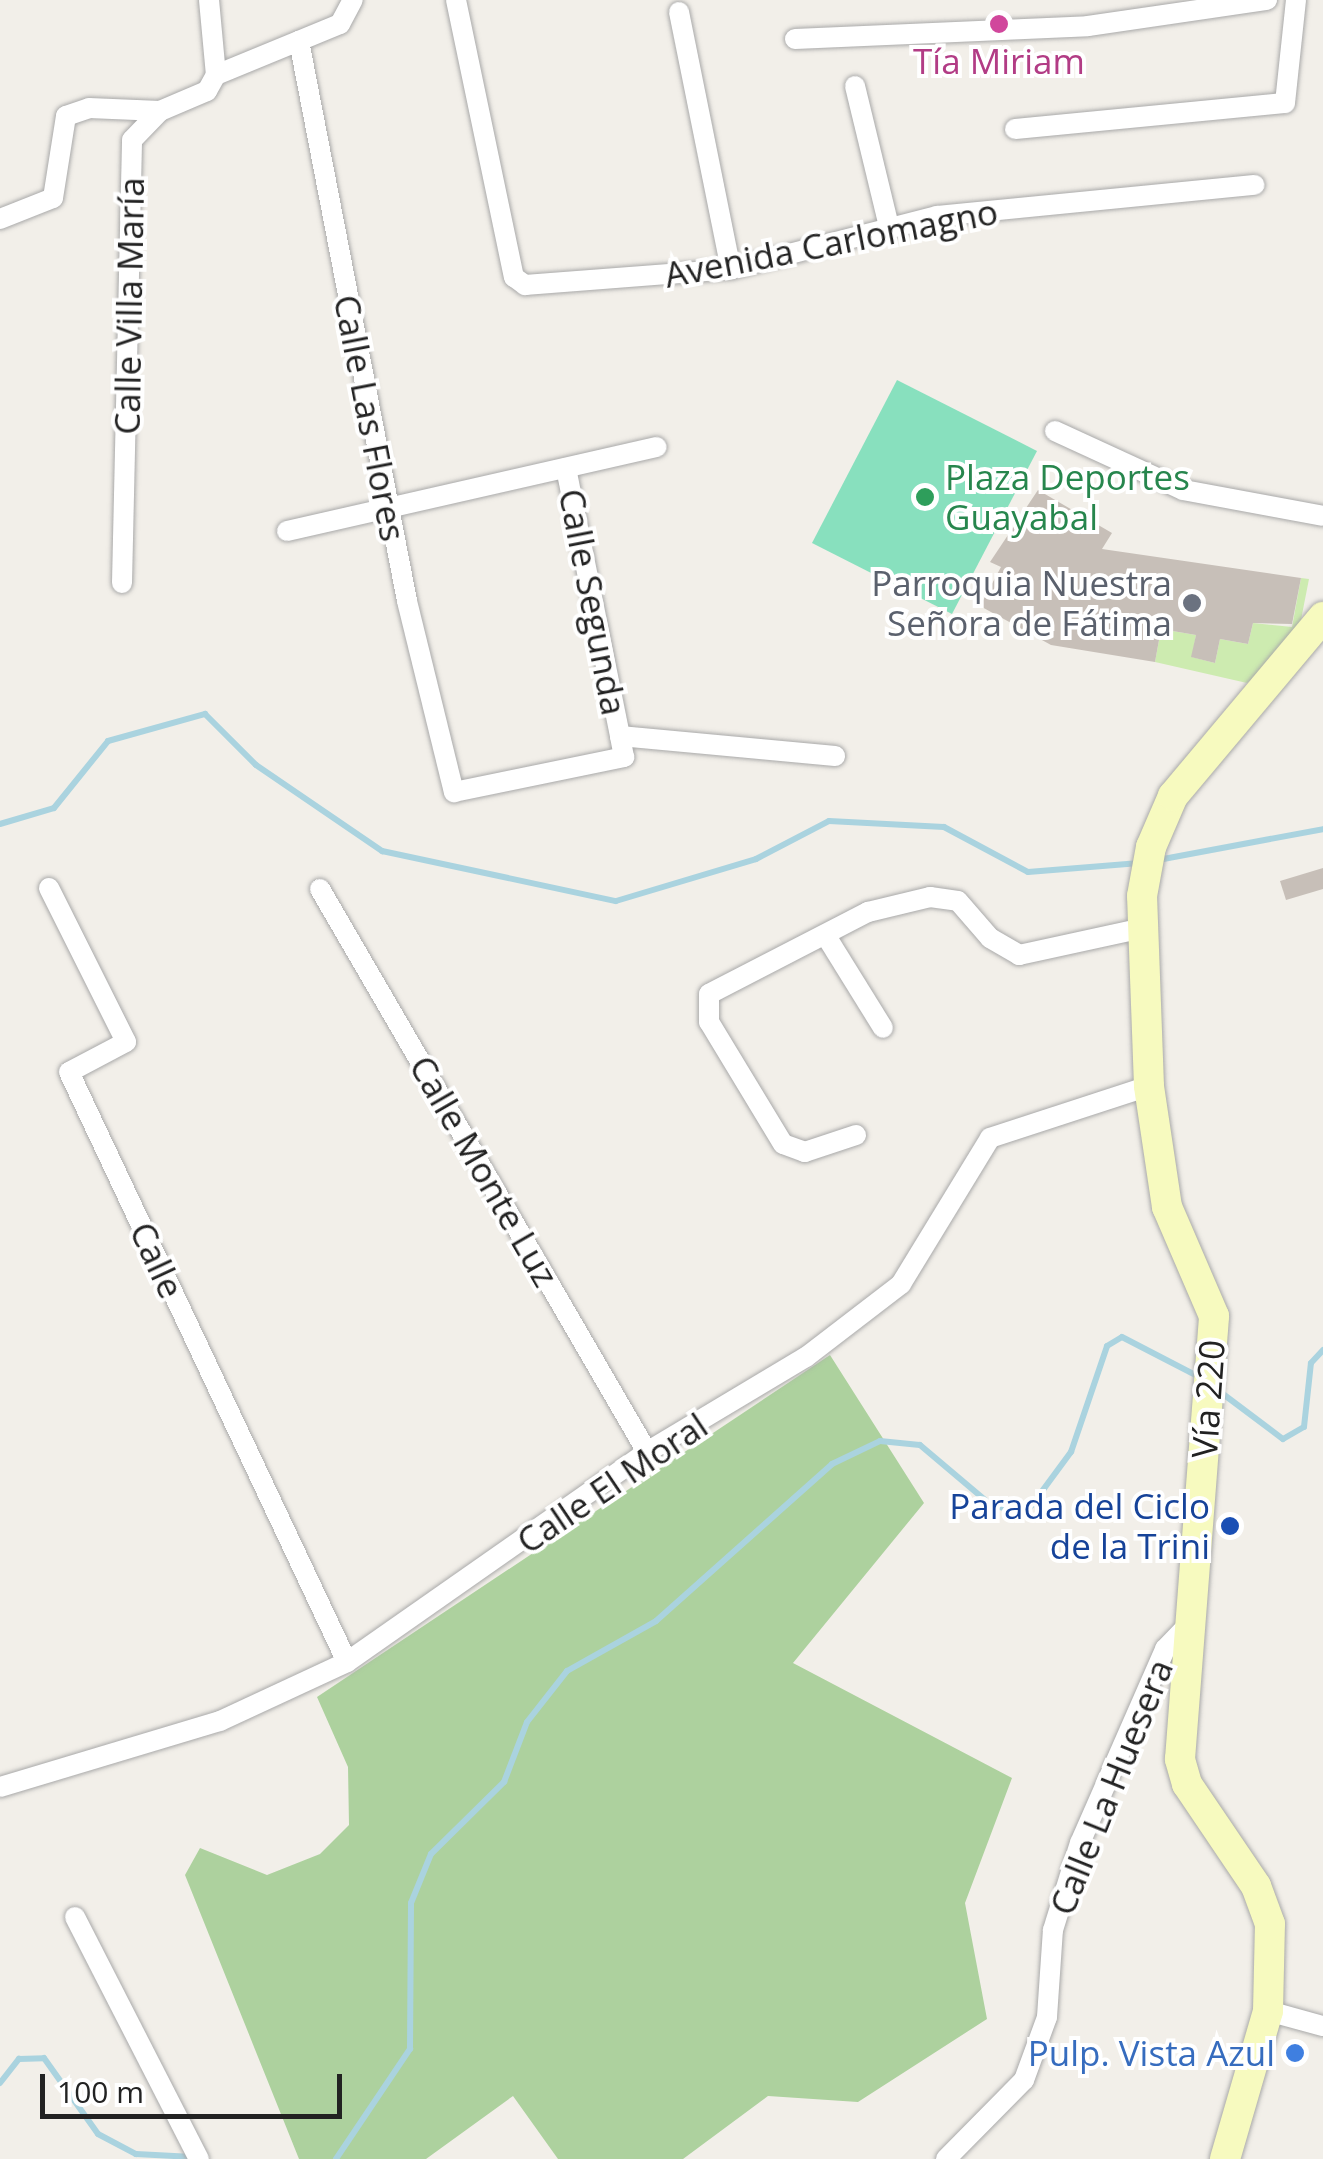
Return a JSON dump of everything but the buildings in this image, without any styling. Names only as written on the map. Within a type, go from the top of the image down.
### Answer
[{"type":"main road","name":"Vía 220","points":[[1225,2159],[1268,2011],[1265,1911],[1186,1784],[1180,1759],[1187,1626],[1214,1316],[1167,1207],[1149,1086],[1142,896],[1151,846],[1173,796],[1323,617]]},
{"type":"street","points":[[0,219],[54,198],[66,116],[88,108],[160,111],[207,91],[216,75],[209,0]]},
{"type":"street","points":[[216,75],[340,24],[352,15],[353,0]]},
{"type":"street","name":"Avenida Carlomagno","points":[[456,0],[514,276],[540,288],[731,269],[888,227],[1254,186]]},
{"type":"street","points":[[795,38],[1088,26],[1267,0]]},
{"type":"street","points":[[1015,129],[1285,103],[1296,0]]},
{"type":"street","points":[[679,12],[731,269]]},
{"type":"street","name":"Calle Las Flores","points":[[299,41],[388,508],[454,792],[624,758],[620,736]]},
{"type":"street","points":[[856,86],[888,227]]},
{"type":"street","name":"Calle Villa María","points":[[122,583],[132,140],[160,111]]},
{"type":"street","points":[[1055,432],[1183,490],[1323,516]]},
{"type":"street","points":[[287,531],[657,447]]},
{"type":"street","name":"Calle Segunda","points":[[566,468],[620,736]]},
{"type":"street","points":[[620,736],[835,756]]},
{"type":"street","name":"Calle","points":[[49,888],[126,1042],[69,1072],[347,1662]]},
{"type":"street","name":"Calle Monte Luz","points":[[320,889],[647,1452]]},
{"type":"street","points":[[856,1135],[805,1152],[783,1144],[705,1008],[718,986],[868,912],[944,897],[969,909],[990,938],[1019,955],[1143,928]]},
{"type":"street","points":[[826,936],[883,1028]]},
{"type":"street","name":"Calle El Moral","points":[[0,1787],[220,1721],[347,1662],[647,1452],[806,1356],[901,1284],[990,1138],[1149,1086]]},
{"type":"street","name":"Calle La Huesera","points":[[946,2159],[1024,2080],[1047,2017],[1053,1930],[1080,1843],[1166,1649],[1187,1626]]},
{"type":"street","points":[[75,1917],[200,2159]]},
{"type":"street","points":[[1268,2011],[1323,2026]]},
{"type":"green space","name":"Plaza Deportes Guayabal","points":[[897,380],[1037,451],[952,614],[812,543]]},
{"type":"green space","points":[[1301,578],[1309,579],[1297,640],[1247,683],[1155,662],[1161,629],[1196,635],[1192,657],[1215,663],[1220,639],[1248,644],[1253,623],[1292,627]]},
{"type":"green space","points":[[830,1355],[924,1503],[793,1663],[1012,1778],[965,1903],[987,2019],[858,2102],[768,2096],[683,2159],[558,2159],[513,2096],[426,2159],[299,2159],[185,1875],[200,1848],[267,1875],[320,1854],[349,1825],[348,1767],[317,1697]]},
{"type":"waterway","points":[[0,824],[54,808],[108,741],[205,714],[256,765],[382,851],[616,901],[756,859],[829,821],[944,827],[1028,872],[1140,863]]},
{"type":"waterway","points":[[1158,860],[1323,829]]},
{"type":"waterway","points":[[336,2159],[410,2049],[411,1903],[431,1854],[504,1782],[527,1722],[567,1671],[656,1621],[832,1464],[880,1441],[920,1445],[991,1505],[1026,1513],[1071,1452],[1107,1346],[1122,1337],[1201,1378]]},
{"type":"waterway","points":[[1219,1391],[1283,1439],[1304,1427],[1311,1363],[1323,1350]]},
{"type":"waterway","points":[[0,2083],[19,2059],[44,2058],[98,2134],[136,2154],[193,2157]]},
{"type":"place","name":"Tía Miriam","points":[[999,24]]},
{"type":"place","name":"Plaza Deportes Guayabal","points":[[925,497]]},
{"type":"place","name":"Parroquia Nuestra Señora de Fátima","points":[[1192,603]]},
{"type":"place","name":"Parada del Ciclo de la Trini","points":[[1230,1526]]},
{"type":"place","name":"Pulp. Vista Azul","points":[[1295,2053]]}]
